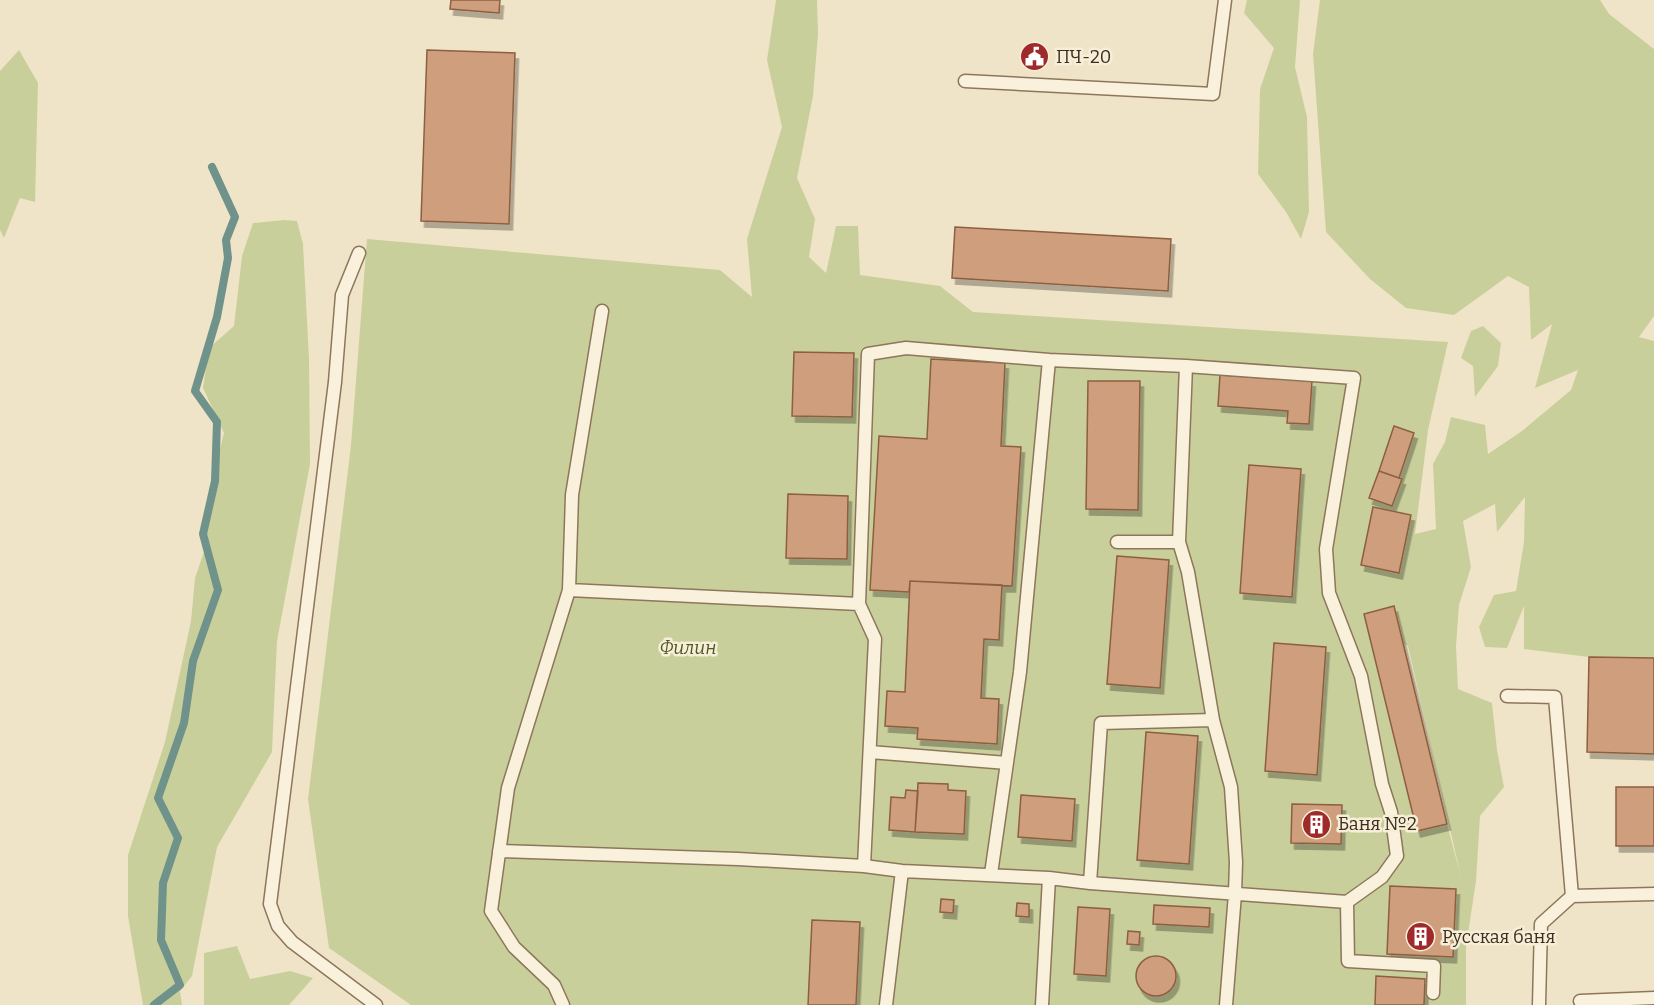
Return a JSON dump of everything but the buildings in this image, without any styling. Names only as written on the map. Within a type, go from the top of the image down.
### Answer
[{"type":"lane","points":[[965,81],[1213,94],[1225,0]]},
{"type":"lane","points":[[358,253],[342,295],[335,382],[270,904],[278,926],[291,942],[376,1005]]},
{"type":"lane","points":[[563,1005],[554,985],[514,947],[491,910],[508,788],[570,590],[572,495],[602,311]]},
{"type":"lane","points":[[499,851],[738,859],[902,871],[991,874],[1347,902],[1382,877],[1397,856],[1391,812],[1382,784],[1361,676],[1329,593],[1326,549],[1353,378],[1186,366],[1049,360],[906,348],[868,354],[859,604],[875,639],[864,867]]},
{"type":"lane","points":[[991,874],[1020,672],[1049,360]]},
{"type":"lane","points":[[1186,366],[1179,542],[1188,572],[1213,720],[1231,787],[1236,862],[1226,1005]]},
{"type":"lane","points":[[1117,542],[1179,542]]},
{"type":"lane","points":[[570,590],[859,604]]},
{"type":"lane","points":[[1507,696],[1555,697],[1572,896]]},
{"type":"lane","points":[[1090,883],[1101,723],[1213,720]]},
{"type":"lane","points":[[870,752],[1007,763]]},
{"type":"lane","points":[[886,1005],[902,871]]},
{"type":"lane","points":[[1042,1005],[1049,878]]},
{"type":"lane","points":[[1539,1005],[1541,924],[1572,896],[1654,894]]},
{"type":"lane","points":[[1347,902],[1348,961],[1434,966],[1432,993]]},
{"type":"lane","points":[[1580,1001],[1654,998]]},
{"type":"green space","name":"Филин","points":[[776,0],[817,0],[818,34],[813,96],[797,178],[815,219],[809,257],[826,273],[836,226],[858,226],[860,275],[940,286],[973,312],[1448,342],[1428,430],[1415,534],[1436,529],[1433,464],[1445,442],[1451,417],[1485,425],[1488,454],[1522,431],[1571,390],[1578,370],[1535,388],[1552,324],[1531,340],[1529,287],[1508,276],[1454,315],[1406,308],[1370,279],[1326,232],[1313,54],[1320,0],[1600,0],[1609,14],[1654,49],[1654,316],[1639,337],[1654,341],[1654,658],[1589,657],[1524,649],[1524,606],[1507,648],[1485,647],[1479,627],[1494,595],[1516,591],[1524,542],[1525,497],[1497,532],[1495,504],[1463,521],[1471,567],[1459,605],[1456,646],[1458,689],[1492,703],[1504,787],[1480,816],[1476,881],[1466,947],[1466,1005],[411,1005],[329,948],[308,799],[351,445],[367,239],[720,270],[752,297],[747,239],[782,127],[767,60]],"holes":[[[1404,644],[1408,646],[1461,877]]]},
{"type":"green space","points":[[1247,0],[1300,0],[1295,67],[1307,117],[1309,212],[1301,239],[1286,212],[1258,174],[1260,89],[1274,48],[1244,13]]},
{"type":"green space","points":[[19,50],[38,83],[35,202],[20,198],[4,238],[0,230],[0,71]]},
{"type":"green space","points":[[297,221],[303,244],[309,358],[310,464],[277,641],[272,752],[217,847],[192,976],[180,991],[182,1005],[143,1005],[128,916],[128,855],[165,742],[191,621],[195,578],[206,546],[208,496],[224,433],[203,388],[209,348],[234,326],[242,256],[253,223]]},
{"type":"green space","points":[[1483,326],[1501,343],[1498,366],[1475,397],[1473,366],[1461,358],[1471,331]]},
{"type":"green space","points":[[237,946],[250,979],[290,971],[313,978],[289,1005],[204,1005],[204,953]]},
{"type":"waterway","points":[[154,1005],[180,985],[161,940],[163,883],[178,838],[158,798],[184,723],[193,661],[218,590],[203,534],[215,481],[217,422],[195,391],[217,317],[228,258],[226,240],[235,217],[212,167]]},
{"type":"place","name":"ПЧ-20","points":[[1035,57]]},
{"type":"place","name":"Баня №2","points":[[1317,824]]},
{"type":"place","name":"Русская баня","points":[[1421,937]]}]
